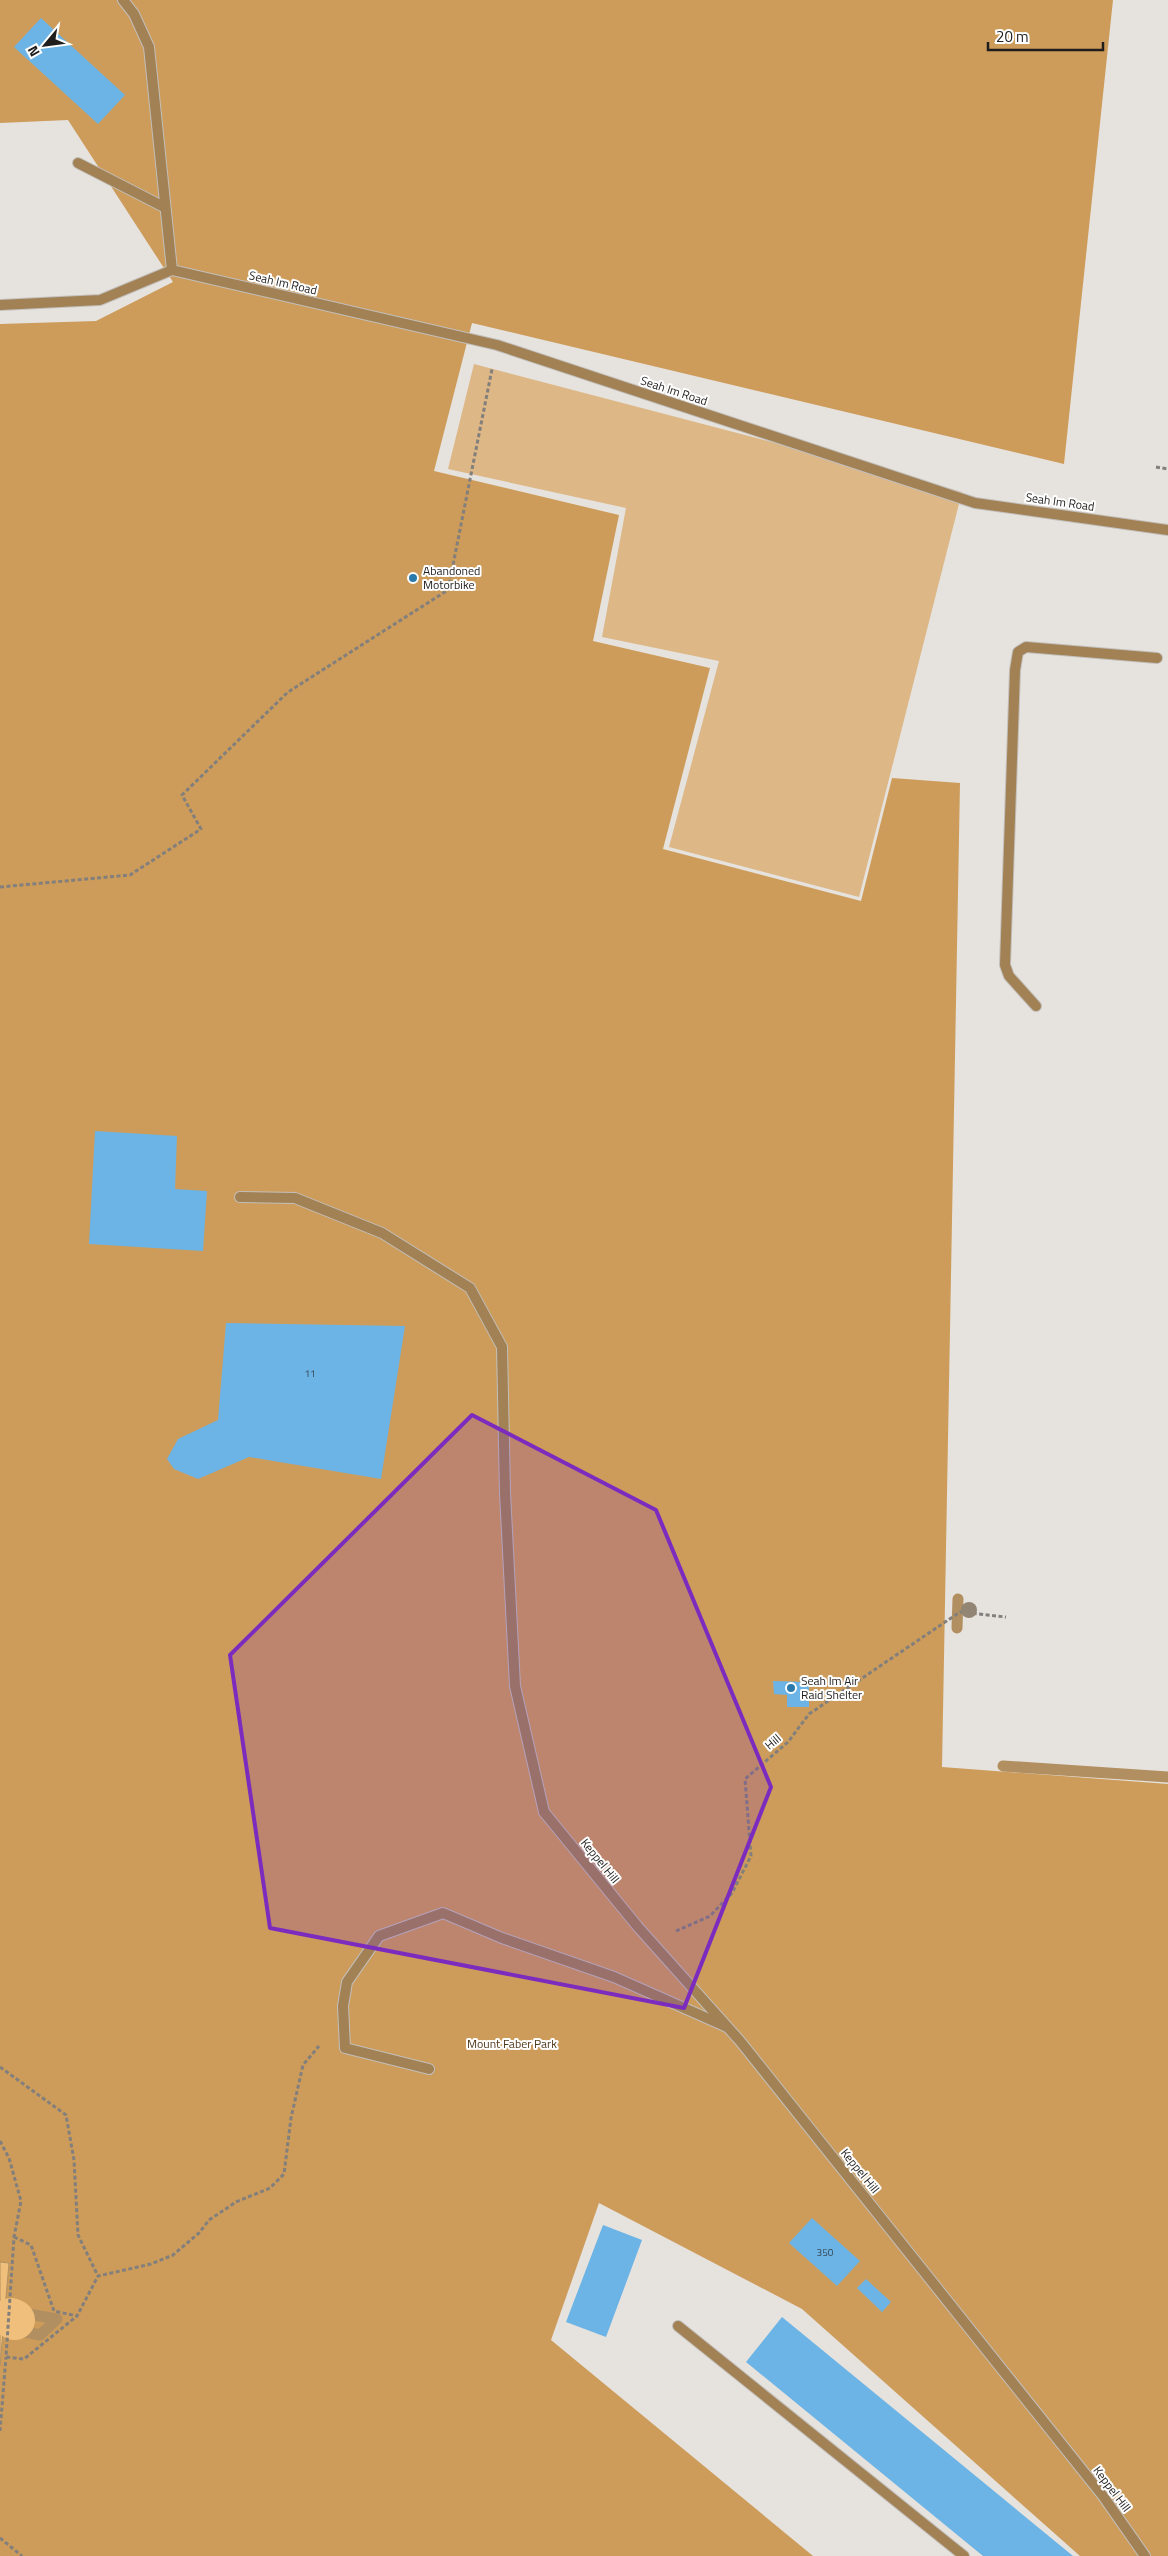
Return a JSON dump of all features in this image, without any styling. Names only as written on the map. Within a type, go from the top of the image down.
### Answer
[{"type":"street","points":[[0,305],[100,300],[172,270],[149,47],[134,14],[123,0]]},
{"type":"street","points":[[78,163],[164,207]]},
{"type":"street","name":"Seah Im Road","points":[[172,270],[497,345],[975,503],[1168,530]]},
{"type":"street","points":[[1036,1006],[1009,976],[1005,965],[1015,678],[1018,652],[1026,646],[1157,658]]},
{"type":"street","name":"Keppel Hill","points":[[240,1197],[296,1198],[382,1233],[470,1288],[502,1347],[506,1493],[515,1686],[544,1812],[655,1946],[740,2040],[1091,2481],[1145,2556]]},
{"type":"street","points":[[429,2069],[346,2048],[344,2017],[347,1982],[378,1936],[443,1913],[502,1938],[614,1977],[727,2027]]},
{"type":"street","points":[[678,2326],[964,2556]]},
{"type":"path","points":[[0,887],[130,875],[201,829],[182,795],[288,692],[448,590],[497,345]]},
{"type":"path","points":[[1156,467],[1168,469]]},
{"type":"path","name":"Hill","points":[[655,1946],[684,1926],[710,1916],[732,1893],[751,1856],[745,1779],[788,1742],[808,1714],[960,1612],[1006,1617]]},
{"type":"path","points":[[6,2357],[24,2359],[77,2316],[98,2276],[150,2264],[174,2256],[199,2233],[209,2220],[236,2202],[270,2188],[284,2174],[291,2118],[303,2064],[344,2017]]},
{"type":"path","points":[[0,2067],[66,2115],[74,2160],[78,2235],[98,2276]]},
{"type":"path","points":[[0,2141],[9,2158],[21,2201],[14,2237],[0,2431]]},
{"type":"path","points":[[14,2237],[31,2246],[54,2311],[77,2316]]},
{"type":"path","points":[[0,2538],[22,2556]]},
{"type":"highlighted area","points":[[472,1415],[656,1510],[771,1787],[684,2008],[270,1928],[230,1655]]},
{"type":"shaded area","points":[[474,364],[962,492],[859,897],[669,847],[719,661],[602,637],[626,508],[448,469]]},
{"type":"shaded area","points":[[0,2262],[9,2263],[0,2366]]},
{"type":"green space","name":"Mount Faber Park","points":[[0,0],[1113,0],[1064,464],[472,323],[434,471],[619,515],[593,641],[710,668],[663,849],[861,901],[892,778],[960,783],[942,1767],[1168,1784],[1168,2556],[1080,2556],[802,2309],[599,2203],[551,2340],[813,2556],[0,2556],[0,2366],[9,2263],[0,2262],[0,324],[96,321],[173,282],[68,120],[0,123]]},
{"type":"building","points":[[41,18],[125,95],[98,124],[14,47]]},
{"type":"building","points":[[95,1131],[177,1136],[175,1189],[207,1191],[203,1251],[89,1244]]},
{"type":"building","points":[[226,1323],[405,1326],[381,1479],[249,1457],[198,1479],[174,1469],[167,1459],[178,1439],[218,1420]]},
{"type":"building","name":"Seah Im Air Raid Shelter","points":[[773,1681],[809,1682],[809,1707],[787,1707],[787,1695],[774,1694]]},
{"type":"building","points":[[812,2218],[860,2261],[837,2286],[789,2243]]},
{"type":"building","points":[[603,2225],[642,2240],[606,2337],[566,2322]]},
{"type":"building","points":[[866,2279],[891,2302],[882,2312],[857,2288]]},
{"type":"building","points":[[782,2317],[1073,2556],[983,2556],[746,2362]]},
{"type":"waterway","points":[[957,1628],[958,1599]]},
{"type":"waterway","points":[[1003,1766],[1168,1777]]},
{"type":"waterway","points":[[17,2312],[57,2319],[40,2335],[15,2330],[17,2312]]},
{"type":"waterway","points":[[11,2318],[15,2320]]},
{"type":"place","name":"Abandoned Motorbike","points":[[413,578]]},
{"type":"place","name":"Seah Im Air Raid Shelter","points":[[791,1688]]}]
